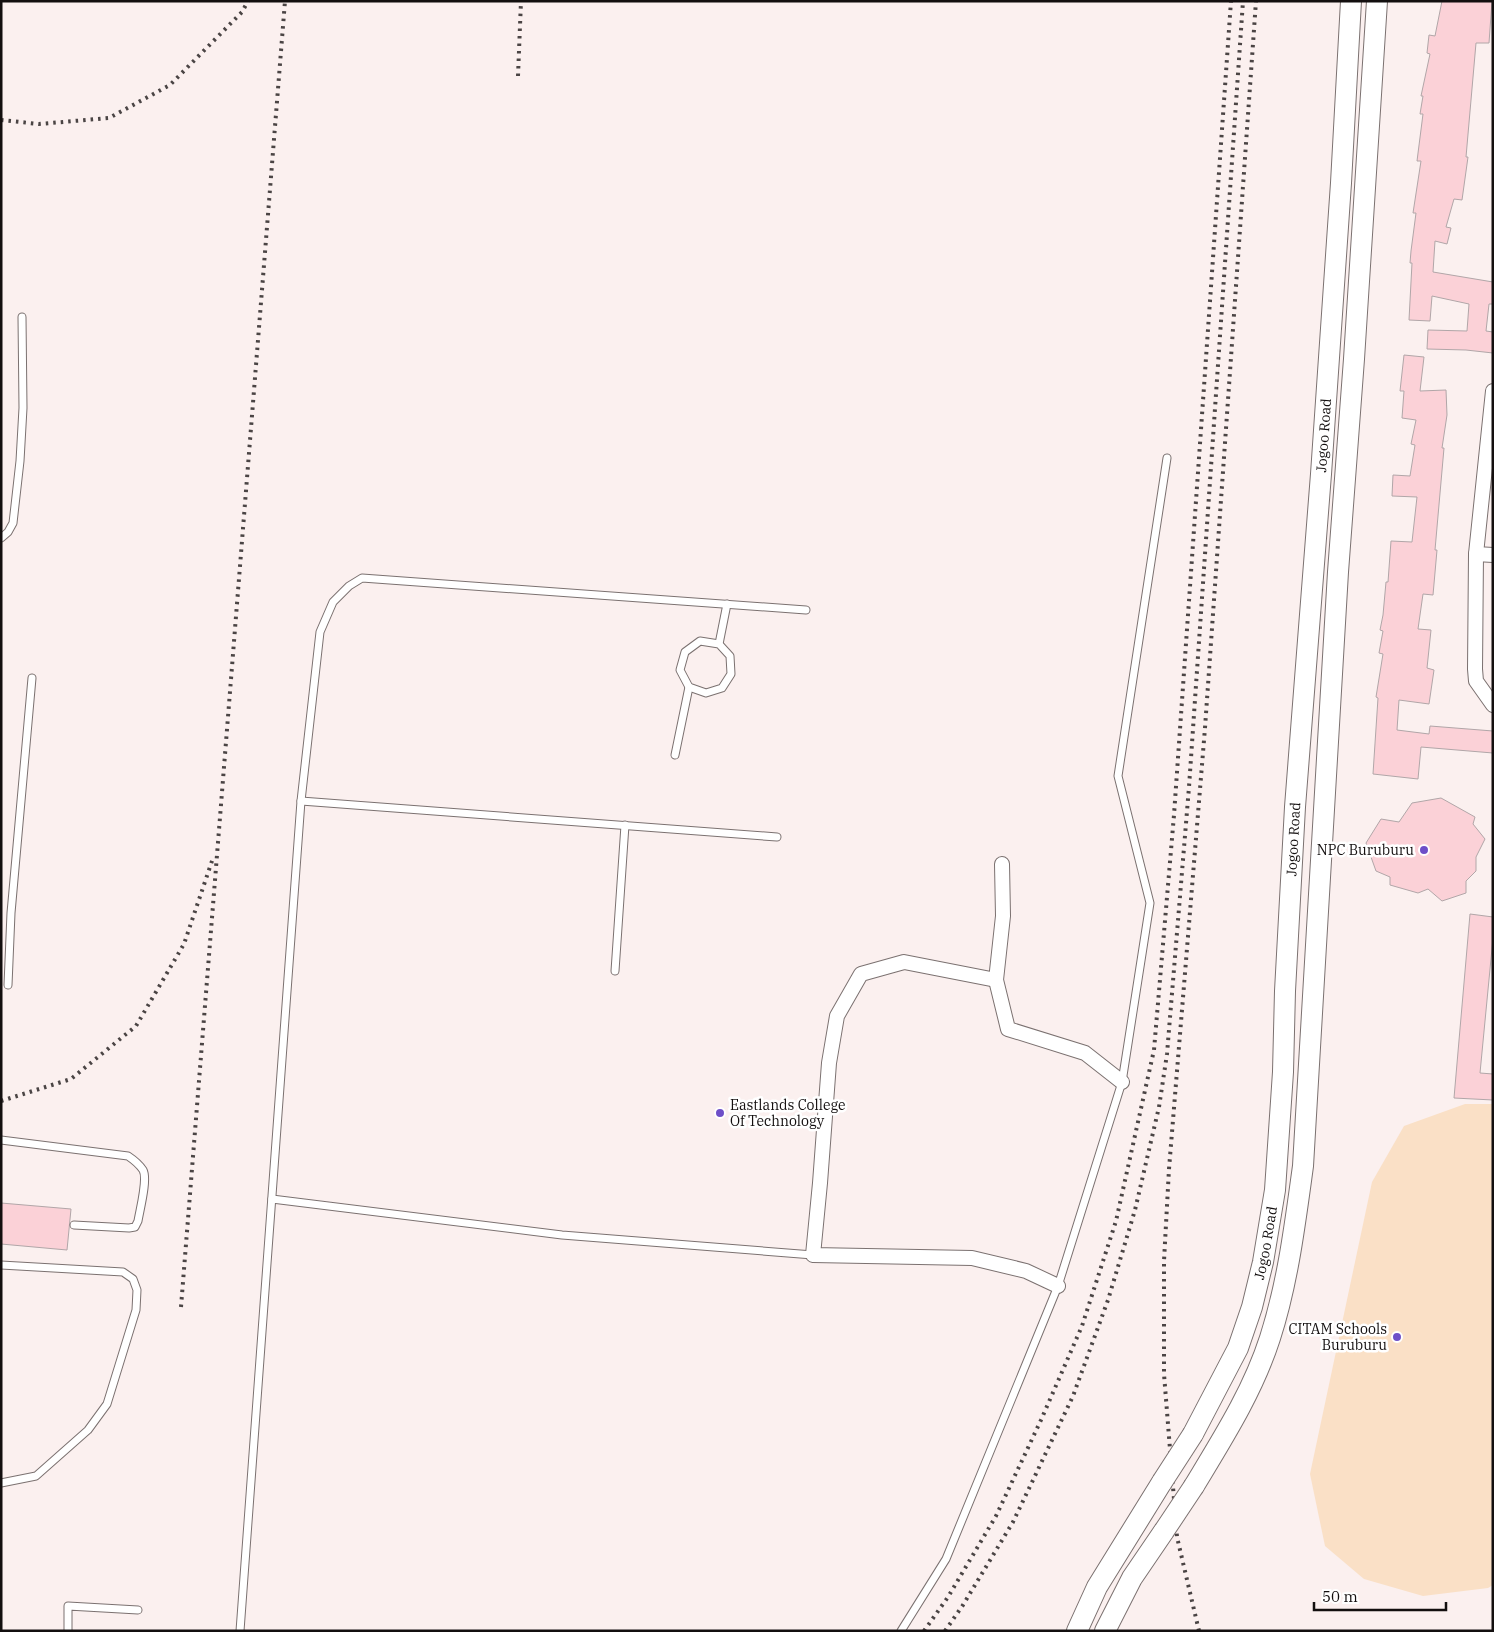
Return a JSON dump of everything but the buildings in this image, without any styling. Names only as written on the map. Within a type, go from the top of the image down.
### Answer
[{"type":"main road","name":"Jogoo Road","points":[[1077,1631],[1097,1587],[1193,1434],[1234,1356],[1249,1316],[1263,1262],[1275,1190],[1283,1072],[1285,991],[1295,806],[1321,474],[1351,1]]},
{"type":"main road","name":"Jogoo Road","points":[[1105,1631],[1132,1578],[1194,1486],[1233,1421],[1250,1387],[1270,1339],[1281,1300],[1294,1238],[1303,1166],[1338,572],[1353,378],[1377,1]]},
{"type":"main road","points":[[1119,1631],[1132,1578]]},
{"type":"main road","points":[[1066,1631],[1097,1587]]},
{"type":"street","points":[[1493,391],[1476,554],[1474,670],[1476,681],[1493,705]]},
{"type":"street","points":[[1476,554],[1493,555]]},
{"type":"street","points":[[1002,864],[1003,916],[996,980],[1008,1029],[1084,1053],[1122,1082]]},
{"type":"street","points":[[996,980],[904,962],[861,974],[837,1016],[829,1063],[813,1254],[972,1258],[1026,1271],[1058,1286]]},
{"type":"lane","points":[[1,538],[8,532],[13,523],[15,512],[23,408],[22,317]]},
{"type":"lane","points":[[901,1631],[946,1559],[1058,1286],[1122,1082],[1150,903],[1118,776],[1167,458]]},
{"type":"lane","points":[[240,1631],[247,1512],[301,801],[320,632],[333,602],[349,586],[362,578],[806,610]]},
{"type":"lane","points":[[719,644],[727,604]]},
{"type":"lane","points":[[700,641],[719,644],[730,656],[732,674],[722,688],[706,693],[690,687],[680,670],[685,652],[700,641]]},
{"type":"lane","points":[[8,985],[11,913],[32,678]]},
{"type":"lane","points":[[675,755],[690,687]]},
{"type":"lane","points":[[301,801],[778,836]]},
{"type":"lane","points":[[615,971],[625,825]]},
{"type":"lane","points":[[1,912],[11,913]]},
{"type":"lane","points":[[1,1140],[128,1156],[144,1171],[145,1178],[138,1221],[135,1227],[74,1225]]},
{"type":"lane","points":[[272,1199],[562,1235],[813,1254]]},
{"type":"lane","points":[[1,1264],[123,1272],[132,1279],[137,1290],[136,1310],[107,1404],[88,1430],[36,1476],[1,1483]]},
{"type":"lane","points":[[68,1631],[68,1606],[138,1610]]},
{"type":"shaded area","name":"CITAM Schools Buruburu","points":[[1465,1104],[1493,1104],[1493,1585],[1488,1588],[1423,1596],[1364,1579],[1325,1546],[1310,1474],[1372,1182],[1404,1126]]},
{"type":"railway","points":[[1,120],[39,124],[109,118],[170,85],[242,12],[248,1]]},
{"type":"railway","points":[[181,1307],[285,1]]},
{"type":"railway","points":[[518,76],[521,1]]},
{"type":"railway","points":[[924,1631],[948,1597],[996,1516],[1082,1326],[1116,1221],[1154,1050],[1174,815],[1231,1]]},
{"type":"railway","points":[[945,1631],[963,1605],[1013,1522],[1073,1396],[1108,1300],[1135,1210],[1159,1107],[1167,1054],[1189,787],[1243,1]]},
{"type":"railway","points":[[1199,1631],[1177,1537],[1164,1374],[1164,1261],[1169,1169],[1205,728],[1256,1]]},
{"type":"railway","points":[[1,1101],[71,1079],[136,1026],[184,944],[213,858]]},
{"type":"place","name":"NPC Buruburu","points":[[1424,850]]},
{"type":"place","name":"Eastlands College Of Technology","points":[[720,1113]]},
{"type":"place","name":"CITAM Schools Buruburu","points":[[1397,1337]]}]
